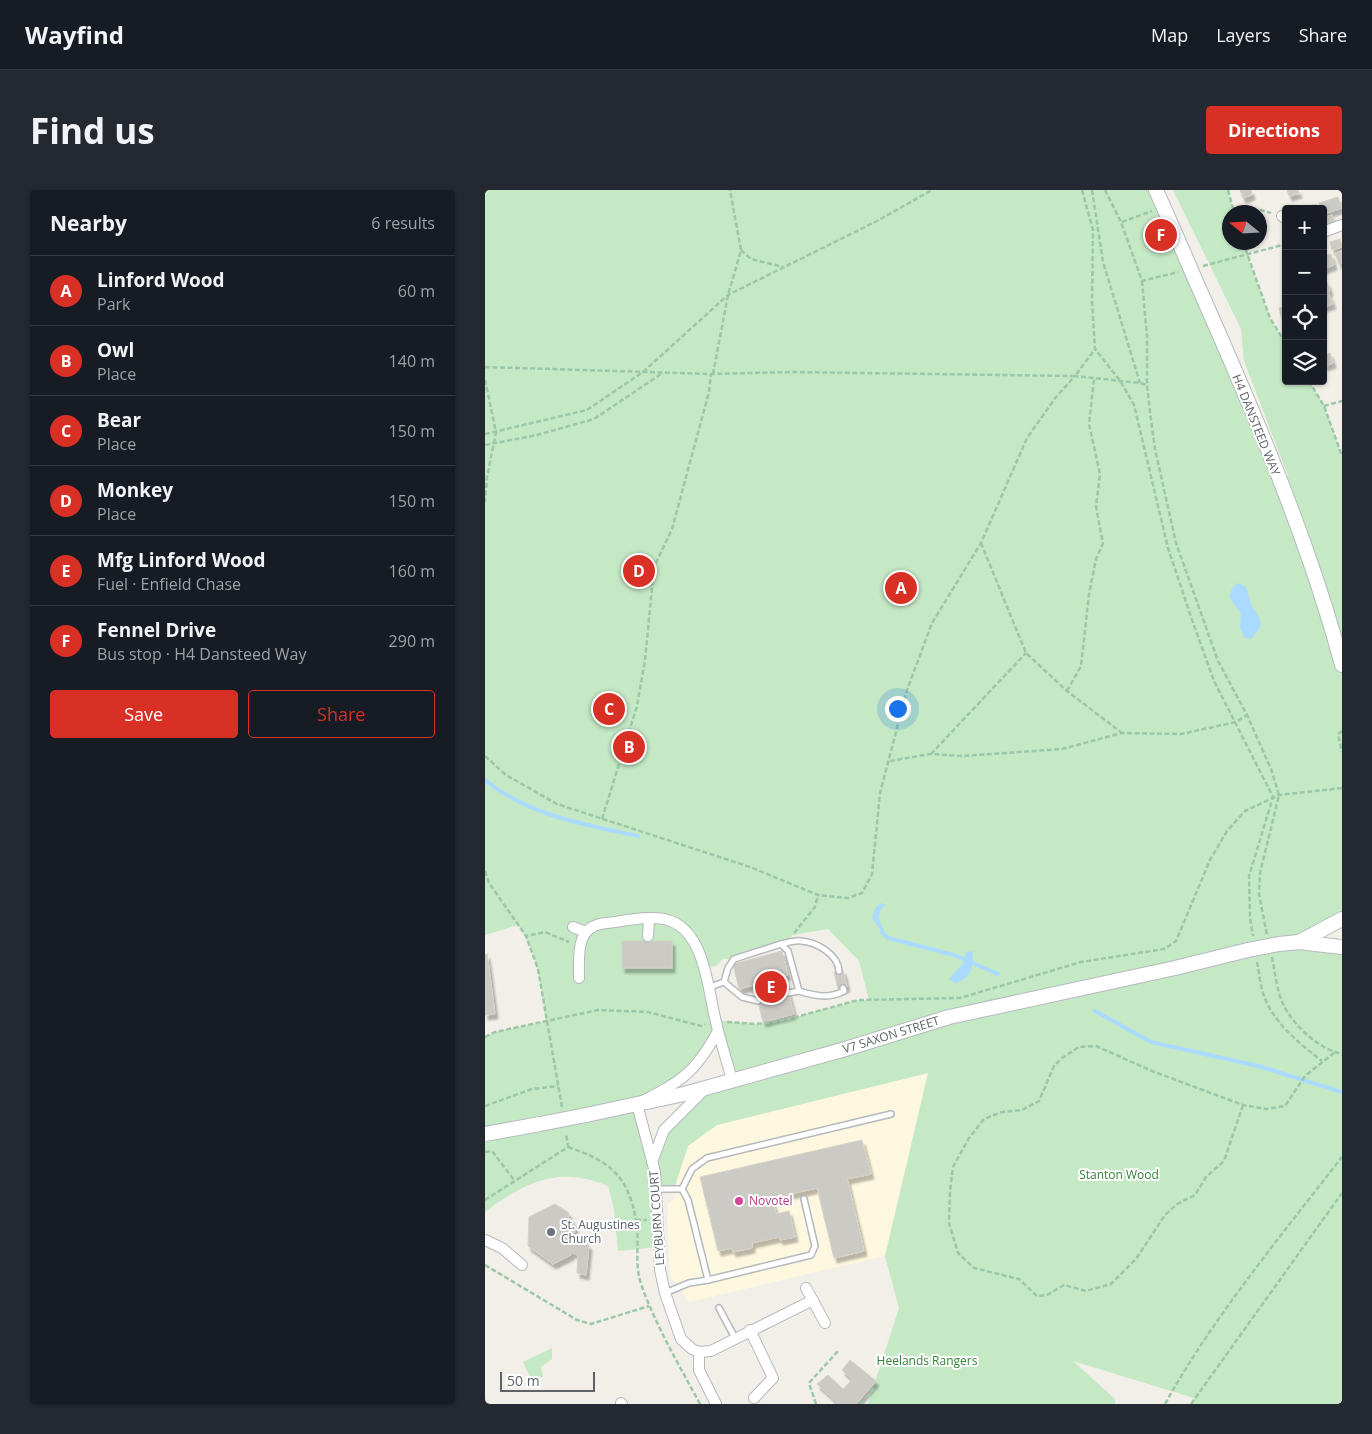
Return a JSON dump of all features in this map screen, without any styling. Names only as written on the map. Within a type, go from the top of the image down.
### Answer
[{"type":"street","name":"H4 DANSTEED WAY","points":[[1156,190],[1182,249],[1197,272],[1298,531],[1342,666]]},
{"type":"street","points":[[1327,231],[1342,225]]},
{"type":"street","name":"V7 SAXON STREET","points":[[1299,942],[1342,918]]},
{"type":"street","points":[[579,978],[579,945],[591,927],[600,923],[649,919],[671,921],[682,928],[692,939],[710,987],[717,1025],[732,1080]]},
{"type":"street","points":[[648,936],[649,919]]},
{"type":"street","points":[[573,927],[586,932]]},
{"type":"street","name":"V7 SAXON STREET","points":[[485,1134],[637,1104],[707,1087],[949,1017],[1175,968],[1252,948],[1299,942],[1342,947]]},
{"type":"street","points":[[637,1104],[672,1086],[691,1073],[706,1052],[717,1025]]},
{"type":"street","name":"LEYBURN COURT","points":[[652,1162],[664,1130],[707,1087]]},
{"type":"street","name":"LEYBURN COURT","points":[[637,1104],[652,1162],[656,1189],[660,1270],[665,1293],[681,1339],[692,1349],[699,1352]]},
{"type":"street","points":[[485,1240],[502,1248],[523,1264]]},
{"type":"street","points":[[806,1288],[825,1322]]},
{"type":"street","points":[[716,1404],[699,1370],[699,1352],[711,1350],[813,1300]]},
{"type":"street","points":[[750,1330],[773,1378],[754,1398]]},
{"type":"lane","points":[[724,982],[728,968],[734,958],[781,944],[801,941],[831,952],[839,965],[839,971]]},
{"type":"lane","points":[[781,944],[788,951],[799,991]]},
{"type":"lane","points":[[710,987],[724,982]]},
{"type":"lane","points":[[724,982],[742,997],[758,1001]]},
{"type":"lane","points":[[789,993],[799,991],[811,995],[833,997],[844,991],[843,988]]},
{"type":"lane","points":[[682,1188],[692,1169],[707,1158],[891,1114]]},
{"type":"lane","points":[[656,1189],[682,1188]]},
{"type":"lane","points":[[682,1188],[688,1200],[708,1280]]},
{"type":"lane","points":[[665,1293],[689,1283],[811,1255],[815,1246],[804,1199]]},
{"type":"lane","points":[[719,1308],[735,1338]]},
{"type":"path","points":[[602,819],[637,706],[645,660],[655,567],[672,529],[709,392],[728,295],[741,250],[730,190]]},
{"type":"path","points":[[485,434],[587,410],[643,372],[728,295],[877,222],[932,190]]},
{"type":"path","points":[[1082,190],[1093,230],[1091,302],[1095,348],[1121,382],[1134,405],[1168,548],[1191,617],[1214,681],[1273,797],[1249,876],[1249,918],[1252,948],[1263,994],[1281,1024],[1294,1039],[1322,1061]]},
{"type":"path","points":[[1092,190],[1103,262],[1141,383]]},
{"type":"path","points":[[1105,190],[1121,222],[1142,281],[1147,336],[1147,385],[1155,449],[1176,543],[1219,661],[1247,715],[1271,769],[1279,794],[1260,873],[1259,894],[1272,944],[1283,1005],[1301,1028],[1328,1051],[1342,1054]]},
{"type":"path","points":[[1228,190],[1232,205]]},
{"type":"path","points":[[1121,222],[1163,208]]},
{"type":"path","points":[[1267,212],[1282,216]]},
{"type":"path","points":[[1197,272],[1282,245]]},
{"type":"path","points":[[741,250],[751,259],[784,267]]},
{"type":"path","points":[[1245,250],[1270,318],[1284,340]]},
{"type":"path","points":[[1142,281],[1180,271]]},
{"type":"path","points":[[485,756],[506,775],[557,804],[750,867],[818,895],[848,898],[862,893],[869,884],[874,864],[880,793],[890,761],[907,690],[932,623],[981,543],[1027,438],[1056,397],[1075,376],[1095,348]]},
{"type":"path","points":[[485,367],[712,374],[790,372],[1075,376],[1147,385]]},
{"type":"path","points":[[485,445],[594,419],[662,373]]},
{"type":"path","points":[[1067,691],[1081,666],[1089,594],[1096,559],[1103,543],[1096,507],[1100,474],[1089,424],[1094,379]]},
{"type":"path","points":[[485,380],[496,432],[487,477],[485,502]]},
{"type":"path","points":[[1311,385],[1324,406],[1342,456]]},
{"type":"path","points":[[1324,406],[1342,402]]},
{"type":"path","points":[[981,543],[1026,653],[1067,691],[1122,733]]},
{"type":"path","points":[[931,754],[1026,653]]},
{"type":"path","points":[[890,761],[931,754],[963,756],[1061,749],[1122,733],[1181,734],[1236,722],[1247,715]]},
{"type":"path","points":[[1342,731],[1338,734],[1342,752]]},
{"type":"path","points":[[485,1037],[495,1032],[598,1010],[623,1009],[648,1012],[701,1026],[756,1024],[785,1020],[858,1000],[960,998],[1081,962],[1164,949],[1176,941],[1210,860],[1227,831],[1245,811],[1279,794],[1342,788]]},
{"type":"path","points":[[485,871],[489,883],[526,936],[539,969],[546,1022]]},
{"type":"path","points":[[781,944],[791,938],[815,907],[818,895]]},
{"type":"path","points":[[526,936],[545,932],[567,942],[581,942]]},
{"type":"path","points":[[1243,1105],[1224,1161],[1206,1177],[1195,1195],[1177,1204],[1165,1216],[1136,1259],[1111,1284],[1086,1291],[1064,1285],[1047,1295],[1037,1296],[1019,1279],[974,1268],[958,1253],[949,1223],[950,1191],[953,1168],[969,1138],[984,1119],[1002,1112],[1022,1110],[1039,1101],[1054,1066],[1079,1047],[1096,1046],[1152,1071],[1243,1105],[1266,1109],[1285,1106],[1305,1076],[1335,1052]]},
{"type":"path","points":[[485,1106],[532,1089],[558,1086]]},
{"type":"path","points":[[568,1147],[600,1160],[613,1169],[624,1183],[636,1220],[636,1271],[649,1306],[700,1404]]},
{"type":"path","points":[[485,1152],[492,1151],[514,1180]]},
{"type":"path","points":[[1165,1404],[1177,1381],[1245,1283],[1342,1157]]},
{"type":"path","points":[[1191,1404],[1342,1193]]},
{"type":"path","points":[[485,1265],[577,1320],[591,1324],[649,1306]]},
{"type":"path","points":[[816,1404],[809,1383],[838,1351]]},
{"type":"path","points":[[861,1404],[874,1389]]},
{"type":"shaded area","points":[[928,1073],[885,1256],[689,1302],[670,1275],[667,1216],[668,1204],[674,1199],[678,1175],[688,1146],[717,1125]]},
{"type":"green space","name":"Stanton Wood","points":[[485,190],[1156,190],[1278,480],[1288,476],[1244,361],[1241,329],[1173,190],[1228,190],[1232,205],[1222,205],[1222,250],[1246,250],[1270,318],[1282,338],[1282,385],[1311,385],[1324,406],[1342,456],[1342,919],[1300,941],[1342,947],[1342,1404],[1190,1404],[1194,1398],[1073,1361],[1115,1399],[1115,1404],[868,1404],[899,1308],[885,1256],[928,1073],[717,1125],[688,1146],[674,1189],[656,1189],[658,1247],[618,1251],[614,1209],[608,1186],[590,1180],[558,1177],[543,1180],[514,1192],[485,1212],[485,1037],[495,1032],[546,1021],[534,959],[525,936],[518,925],[485,935]],"holes":[[[828,929],[859,961],[869,1000],[858,1000],[785,1020],[756,1024],[715,1020],[704,967],[716,966],[723,959],[734,959],[781,944],[793,935]],[[718,1031],[732,1080],[691,1101],[672,1120],[652,1161],[637,1104],[691,1073]]]},
{"type":"green space","points":[[552,1348],[552,1359],[541,1367],[543,1377],[530,1377],[523,1362]]},
{"type":"water","points":[[1237,583],[1245,586],[1252,606],[1260,620],[1261,626],[1251,639],[1245,638],[1240,628],[1241,614],[1229,597]]},
{"type":"water","points":[[880,903],[886,905],[881,909],[878,918],[884,930],[882,932],[872,918],[875,908]]},
{"type":"water","points":[[973,951],[972,967],[968,975],[955,983],[949,979],[963,964],[966,952]]},
{"type":"building","points":[[1240,190],[1251,190],[1252,195],[1243,198]]},
{"type":"building","points":[[1287,190],[1298,190],[1299,193],[1289,196]]},
{"type":"building","points":[[1338,197],[1342,208],[1327,213],[1327,205],[1320,205],[1319,203]]},
{"type":"building","points":[[1332,215],[1335,224],[1327,226],[1327,217]]},
{"type":"building","points":[[1340,239],[1342,247],[1332,250],[1330,242]]},
{"type":"building","points":[[1342,251],[1342,263],[1339,264],[1335,253]]},
{"type":"building","points":[[1331,254],[1334,265],[1327,268],[1327,255]]},
{"type":"building","points":[[1327,282],[1330,291],[1328,292],[1333,304],[1327,306]]},
{"type":"building","points":[[1282,307],[1282,319],[1279,308]]},
{"type":"building","points":[[1330,353],[1333,363],[1327,365],[1327,354]]},
{"type":"building","points":[[622,941],[672,941],[672,968],[622,968]]},
{"type":"building","points":[[782,951],[788,975],[784,976],[794,1014],[763,1022],[754,985],[739,989],[733,964]]},
{"type":"building","points":[[487,954],[495,1014],[485,1015],[485,955]]},
{"type":"building","points":[[843,970],[847,987],[838,989],[834,972]]},
{"type":"building","name":"Novotel","points":[[862,1140],[871,1174],[847,1179],[864,1251],[834,1258],[817,1188],[772,1198],[776,1214],[789,1211],[795,1237],[780,1240],[779,1237],[752,1243],[752,1248],[733,1252],[732,1248],[718,1251],[700,1177]]},
{"type":"building","name":"St. Augustines Church","points":[[555,1204],[569,1213],[568,1218],[575,1223],[574,1243],[582,1240],[589,1245],[586,1275],[577,1273],[578,1256],[572,1252],[571,1255],[553,1264],[528,1246],[529,1217]]},
{"type":"building","name":"Heelands Rangers","points":[[850,1360],[876,1381],[856,1404],[839,1404],[817,1384],[828,1375],[843,1389],[852,1380],[842,1370]]},
{"type":"waterway","points":[[485,780],[501,792],[538,810],[578,823],[638,836]]},
{"type":"waterway","points":[[882,932],[888,938],[954,955],[998,974]]},
{"type":"waterway","points":[[1095,1011],[1151,1042],[1258,1066],[1342,1092]]},
{"type":"place","name":"Fennel Drive","points":[[1161,235]]},
{"type":"place","name":"Monkey","points":[[639,571]]},
{"type":"place","name":"Linford Wood","points":[[901,588]]},
{"type":"place","name":"Bear","points":[[609,709]]},
{"type":"place","name":"Owl","points":[[629,747]]},
{"type":"place","name":"Mfg Linford Wood","points":[[771,987]]},
{"type":"place","name":"Novotel","points":[[739,1201]]},
{"type":"place","name":"St. Augustines Church","points":[[551,1232]]}]
